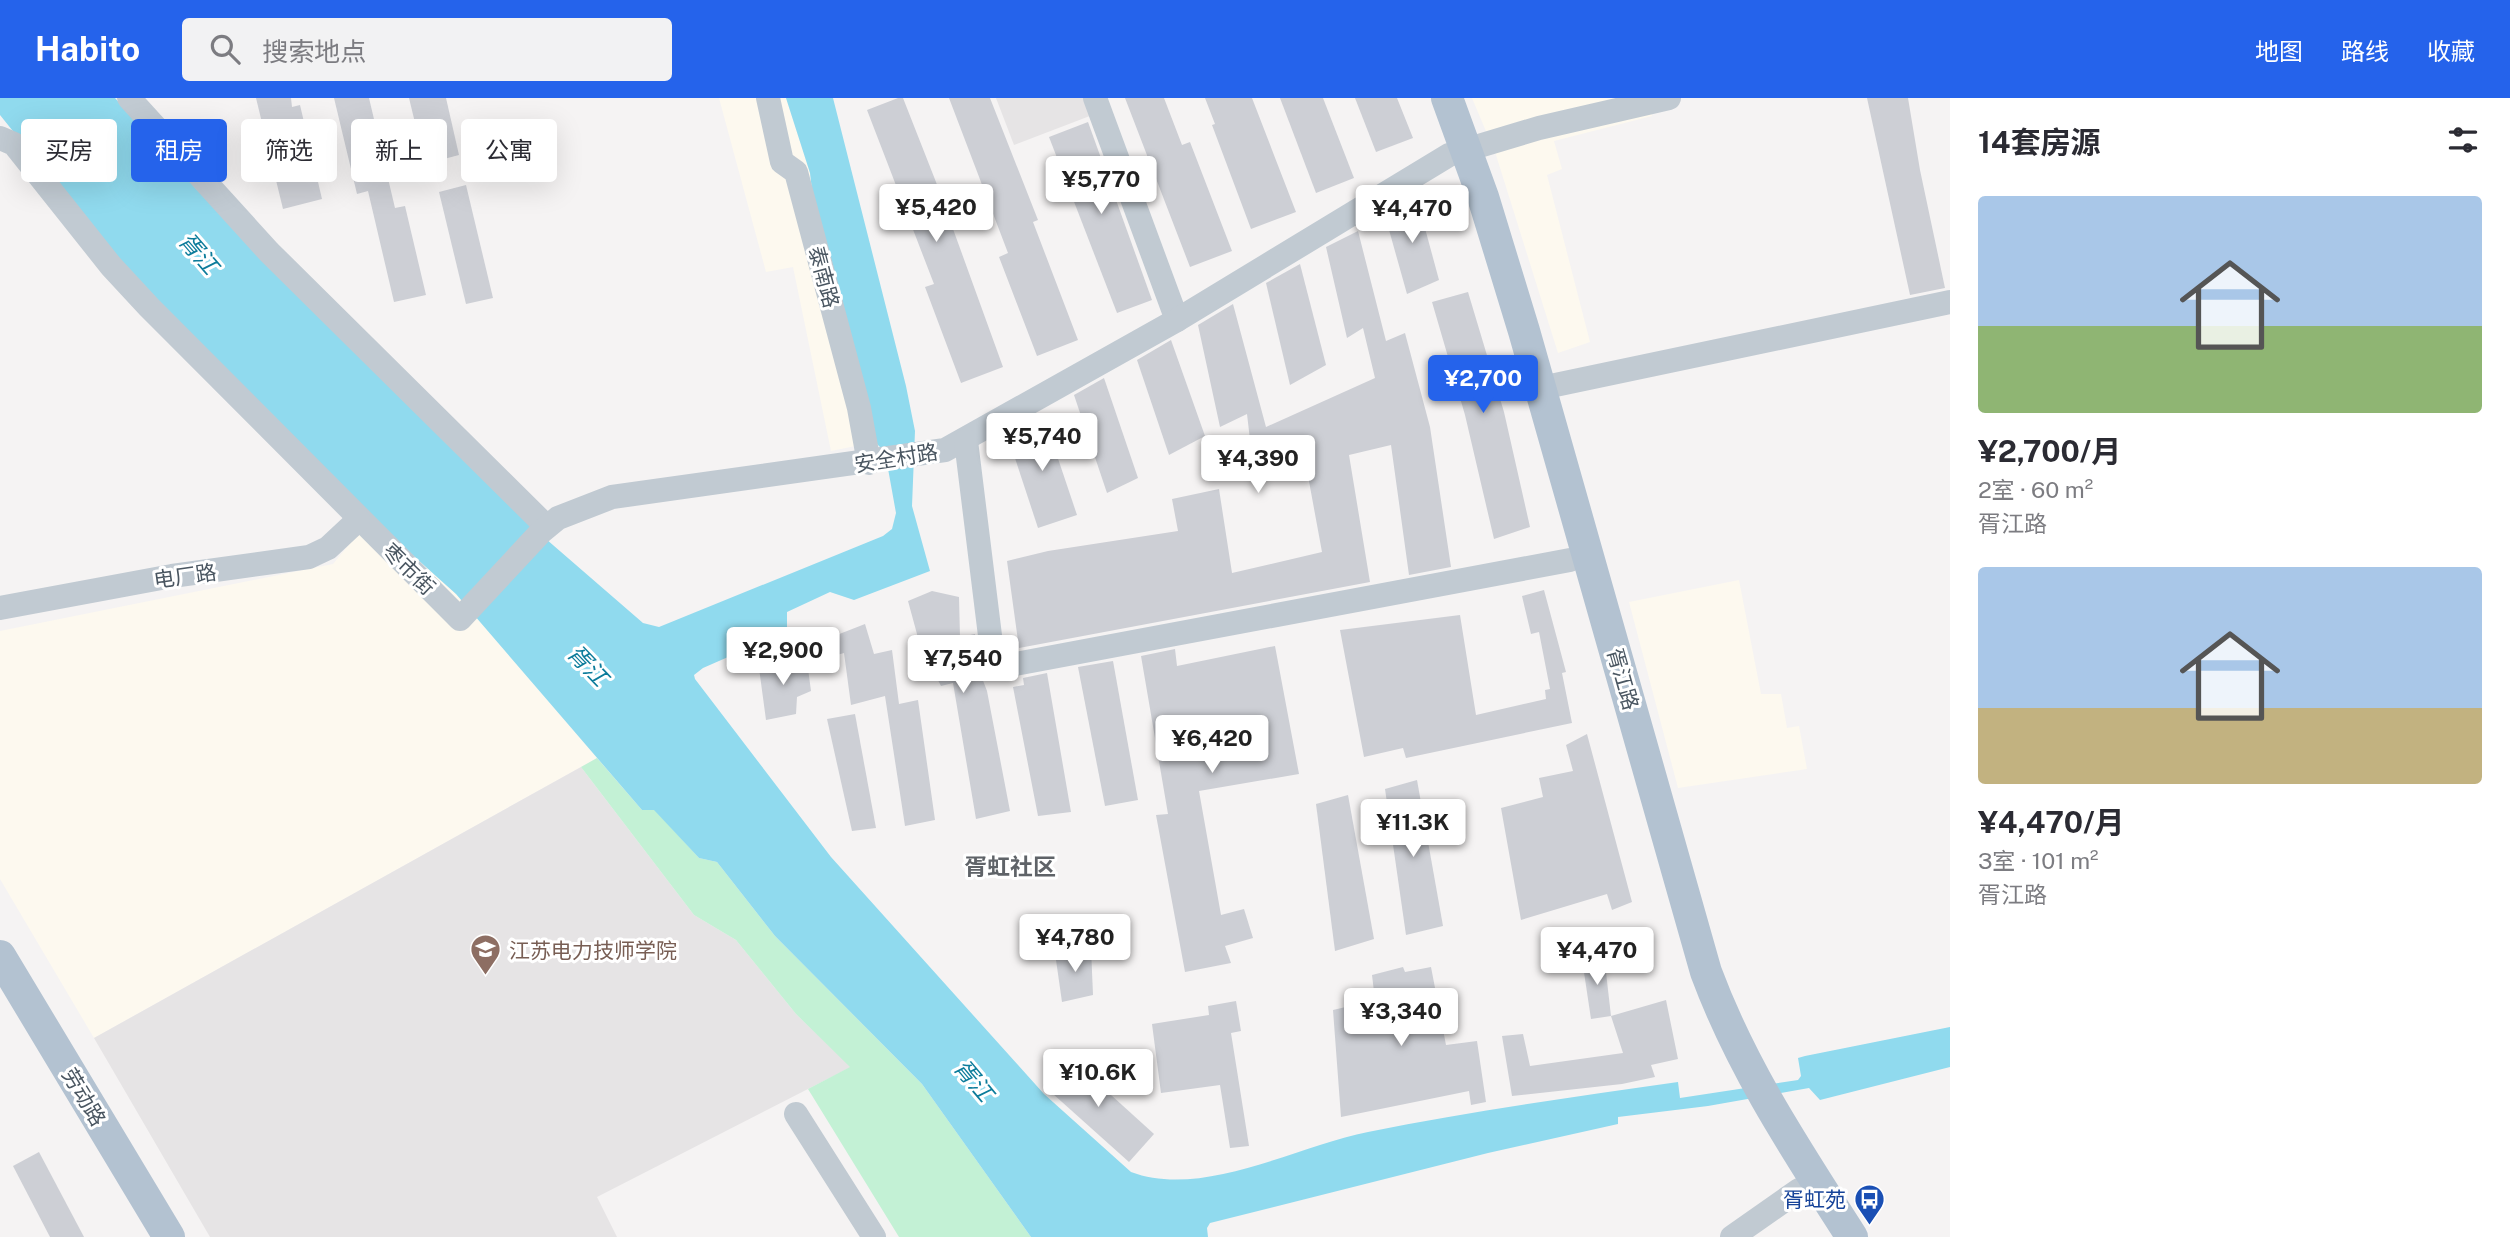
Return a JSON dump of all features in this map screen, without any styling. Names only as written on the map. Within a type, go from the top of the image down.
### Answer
[{"type":"main road","name":"胥江路","points":[[1427,98],[1458,152],[1541,388],[1693,930],[1708,1006],[1738,1093],[1852,1237]]},
{"type":"main road","name":"胥江路","points":[[1447,98],[1487,272],[1681,959],[1708,1006]]},
{"type":"main road","name":"劳动路","points":[[0,957],[169,1237]]},
{"type":"main road","name":"劳动路","points":[[0,993],[147,1237]]},
{"type":"main road","name":"胥江路","points":[[1784,1149],[1799,1189],[1830,1237]]},
{"type":"street","points":[[129,98],[269,251],[543,529]]},
{"type":"street","name":"泰南路","points":[[768,98],[782,162],[796,172],[876,462]]},
{"type":"street","points":[[1095,98],[1177,320]]},
{"type":"street","name":"安全村路","points":[[464,615],[543,529],[558,518],[612,497],[924,455],[966,441],[1177,320],[1458,152],[1669,98]]},
{"type":"street","name":"枣市街","points":[[0,138],[14,144],[111,266],[149,307],[289,444],[358,520],[464,615]]},
{"type":"street","points":[[1541,388],[1950,302]]},
{"type":"street","points":[[966,441],[995,668],[1570,560]]},
{"type":"street","name":"电厂路","points":[[0,608],[172,576],[309,557],[328,548],[358,520]]},
{"type":"street","points":[[796,1114],[874,1237]]},
{"type":"street","points":[[1732,1237],[1799,1189]]},
{"type":"shaded area","points":[[719,98],[786,98],[810,173],[813,199],[875,442],[831,451],[793,267],[766,272]]},
{"type":"shaded area","points":[[996,98],[1089,98],[1095,114],[1014,145]]},
{"type":"shaded area","points":[[1472,98],[1649,98],[1652,116],[1554,141],[1562,169],[1547,175],[1590,342],[1558,353],[1496,155]]},
{"type":"shaded area","points":[[371,518],[456,594],[597,758],[94,1038],[0,879],[0,631],[333,564]]},
{"type":"shaded area","points":[[1739,580],[1761,694],[1781,694],[1787,728],[1799,726],[1807,769],[1678,788],[1629,602]]},
{"type":"shaded area","name":"江苏电力技师学院","points":[[581,767],[694,915],[736,940],[796,1014],[851,1067],[597,1197],[617,1237],[210,1237],[94,1038]]},
{"type":"green space","points":[[597,758],[642,810],[654,809],[699,858],[717,862],[775,936],[922,1084],[1031,1237],[899,1237],[808,1089],[850,1067],[796,1014],[736,940],[694,915],[581,767]]},
{"type":"water","name":"胥江","points":[[0,98],[115,98],[134,119],[131,119],[131,182],[190,182],[531,526],[643,623],[659,627],[883,536],[892,529],[896,513],[885,452],[875,442],[813,199],[810,173],[786,98],[833,98],[906,386],[915,431],[912,506],[930,571],[854,600],[830,592],[787,612],[787,631],[703,668],[694,675],[695,679],[831,857],[1044,1094],[1131,1172],[1159,1179],[1218,1175],[1368,1132],[1484,1111],[1678,1082],[1680,1098],[1798,1080],[1801,1076],[1798,1058],[1950,1027],[1950,1067],[1820,1100],[1809,1088],[1708,1106],[1618,1117],[1618,1124],[1488,1153],[1210,1223],[1207,1228],[1208,1237],[1031,1237],[922,1084],[775,936],[717,862],[699,858],[654,810],[642,810],[456,594],[378,524],[151,303],[54,182],[117,182],[117,119],[21,119],[21,141],[0,115]]},
{"type":"building","points":[[256,98],[291,98],[292,107],[300,105],[303,119],[261,119]]},
{"type":"building","points":[[334,98],[369,98],[374,119],[351,119],[351,169]]},
{"type":"building","points":[[409,98],[446,98],[459,155],[447,158],[447,119],[414,119]]},
{"type":"building","points":[[903,98],[936,182],[1003,367],[961,383],[925,287],[934,284],[867,110]]},
{"type":"building","points":[[949,98],[990,98],[1038,220],[1033,222],[1078,340],[1037,356],[999,257],[1008,253]]},
{"type":"building","points":[[1125,98],[1164,98],[1182,145],[1190,142],[1232,251],[1190,267]]},
{"type":"building","points":[[1205,98],[1252,98],[1296,212],[1251,229],[1212,125],[1215,124]]},
{"type":"building","points":[[1280,98],[1323,98],[1354,178],[1316,193]]},
{"type":"building","points":[[1355,98],[1397,98],[1413,138],[1376,152]]},
{"type":"building","points":[[1867,98],[1908,98],[1945,288],[1910,295]]},
{"type":"building","points":[[1088,122],[1152,300],[1117,313],[1049,137]]},
{"type":"building","points":[[276,182],[318,182],[322,199],[283,209]]},
{"type":"building","points":[[354,182],[389,182],[395,208],[405,206],[426,295],[394,302],[368,191],[357,194]]},
{"type":"building","points":[[466,185],[493,298],[466,304],[439,192]]},
{"type":"building","points":[[1416,195],[1439,280],[1407,294],[1384,212]]},
{"type":"building","points":[[1358,231],[1386,341],[1405,333],[1430,427],[1451,567],[1409,575],[1391,445],[1349,455],[1370,582],[1019,648],[1007,561],[1048,551],[1178,531],[1172,499],[1219,489],[1232,573],[1322,552],[1306,465],[1283,470],[1282,455],[1252,457],[1247,414],[1220,427],[1198,325],[1233,304],[1266,427],[1375,378],[1363,328],[1347,338],[1326,247]]},
{"type":"building","points":[[1300,264],[1326,365],[1290,385],[1266,283]]},
{"type":"building","points":[[1468,292],[1504,412],[1530,527],[1494,539],[1465,415],[1432,302]]},
{"type":"building","points":[[1171,340],[1205,436],[1169,455],[1137,360]]},
{"type":"building","points":[[1104,378],[1138,478],[1107,493],[1074,395]]},
{"type":"building","points":[[1043,414],[1077,515],[1038,528],[1008,437]]},
{"type":"building","points":[[1544,590],[1566,672],[1562,673],[1572,723],[1406,758],[1403,748],[1364,757],[1340,630],[1460,615],[1476,715],[1546,699],[1545,690],[1550,689],[1539,632],[1531,634],[1522,596]]},
{"type":"building","points":[[932,591],[959,597],[960,637],[975,634],[979,670],[987,691],[1010,811],[976,819],[953,683],[941,686],[920,645],[908,601]]},
{"type":"building","points":[[865,624],[874,654],[892,650],[899,704],[918,700],[935,820],[905,826],[885,696],[851,705],[844,653],[826,658],[824,640]]},
{"type":"building","points":[[1275,646],[1299,774],[1199,791],[1221,915],[1244,909],[1253,938],[1225,946],[1231,963],[1185,972],[1156,815],[1168,814],[1141,656],[1175,649],[1177,666]]},
{"type":"building","points":[[787,656],[788,665],[807,661],[811,691],[797,697],[796,714],[766,720],[759,668]]},
{"type":"building","points":[[1113,661],[1138,800],[1105,806],[1078,667]]},
{"type":"building","points":[[1047,673],[1071,812],[1038,816],[1013,687],[1024,685],[1023,678]]},
{"type":"building","points":[[855,714],[876,828],[852,831],[827,719]]},
{"type":"building","points":[[1587,734],[1632,902],[1612,910],[1607,894],[1521,920],[1501,808],[1543,797],[1539,778],[1573,771],[1566,745]]},
{"type":"building","points":[[1417,780],[1443,926],[1406,935],[1385,789]]},
{"type":"building","points":[[1348,795],[1374,939],[1335,951],[1316,804]]},
{"type":"building","points":[[1091,948],[1093,995],[1062,1002],[1055,953]]},
{"type":"building","points":[[1604,955],[1611,1016],[1591,1019],[1582,959]]},
{"type":"building","points":[[1403,967],[1405,972],[1431,967],[1446,1045],[1477,1041],[1486,1102],[1471,1105],[1469,1091],[1341,1117],[1333,1010],[1375,1000],[1372,975]]},
{"type":"building","points":[[1666,1000],[1678,1059],[1651,1065],[1655,1077],[1622,1084],[1512,1096],[1502,1036],[1523,1034],[1530,1066],[1623,1053],[1611,1016]]},
{"type":"building","points":[[1236,1001],[1241,1031],[1231,1033],[1249,1146],[1230,1148],[1220,1085],[1161,1093],[1152,1024],[1209,1015],[1208,1006]]},
{"type":"building","points":[[1068,1056],[1154,1134],[1129,1162],[1043,1085]]},
{"type":"building","points":[[39,1152],[84,1237],[50,1237],[13,1166]]},
{"type":"place","name":"江苏电力技师学院","points":[[486,977]]},
{"type":"place","name":"胥虹苑","points":[[1869,1226]]},
{"type":"district","name":"胥虹社区","points":[[1010,866]]}]
